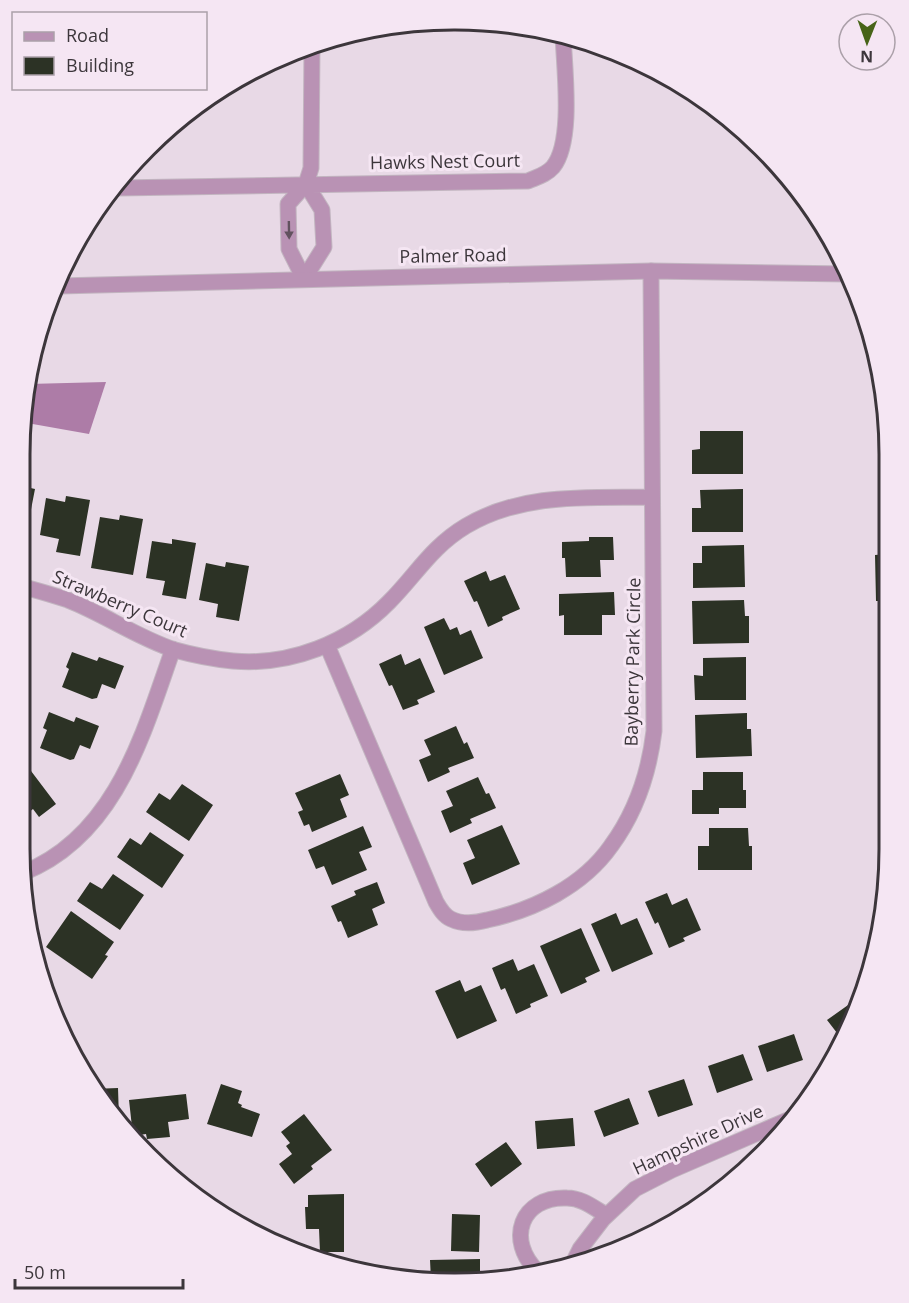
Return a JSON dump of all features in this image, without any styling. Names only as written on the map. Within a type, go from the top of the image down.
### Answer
[{"type":"street","name":"Hawks Nest Court","points":[[125,188],[528,181],[543,175],[552,168],[560,156],[565,138],[564,44]]},
{"type":"street","points":[[304,279],[289,249],[288,204],[306,184],[310,168],[312,55]]},
{"type":"street","points":[[304,279],[324,247],[322,210],[306,184]]},
{"type":"street","name":"Palmer Road","points":[[65,286],[651,271],[838,274]]},
{"type":"street","name":"Bayberry Park Circle","points":[[327,645],[436,902],[443,913],[452,920],[475,923],[521,912],[564,889],[611,847],[636,803],[645,779],[651,757],[654,731],[651,271]]},
{"type":"street","name":"Strawberry Court","points":[[30,589],[68,600],[173,649],[210,658],[259,662],[291,657],[327,645],[370,619],[390,602],[427,556],[466,526],[485,516],[511,507],[544,500],[652,497]]},
{"type":"street","points":[[31,869],[53,857],[74,841],[120,785],[138,748],[173,649]]},
{"type":"street","name":"Hampshire Drive","points":[[577,1255],[606,1215],[635,1189],[672,1170],[777,1125]]},
{"type":"street","points":[[533,1266],[522,1250],[519,1238],[527,1213],[551,1200],[568,1198],[584,1202],[606,1215]]},
{"type":"shaded area","points":[[106,382],[89,434],[31,424],[36,384]]},
{"type":"building","points":[[700,431],[743,431],[743,474],[692,474],[692,450],[700,449]]},
{"type":"building","points":[[30,488],[35,489],[30,515]]},
{"type":"building","points":[[743,489],[743,532],[692,532],[692,508],[701,508],[700,490]]},
{"type":"building","points":[[66,496],[90,500],[80,556],[56,552],[59,539],[40,535],[46,498],[65,502]]},
{"type":"building","points":[[120,515],[143,519],[133,575],[91,568],[100,517],[119,520]]},
{"type":"building","points":[[589,537],[613,537],[614,560],[600,560],[601,577],[566,577],[565,558],[562,558],[562,542],[589,541]]},
{"type":"building","points":[[172,539],[196,543],[186,599],[162,595],[165,581],[146,578],[152,541],[172,544]]},
{"type":"building","points":[[744,545],[745,587],[693,588],[693,563],[702,563],[702,546]]},
{"type":"building","points":[[875,555],[879,555],[879,601],[876,601]]},
{"type":"building","points":[[226,562],[249,566],[239,621],[216,617],[218,604],[199,600],[206,563],[225,567]]},
{"type":"building","points":[[486,571],[490,581],[505,575],[520,609],[502,617],[503,620],[488,627],[477,601],[474,602],[464,581]]},
{"type":"building","points":[[614,592],[615,615],[602,615],[602,635],[564,635],[564,615],[559,616],[559,594]]},
{"type":"building","points":[[744,600],[745,616],[749,616],[749,643],[693,644],[692,601]]},
{"type":"building","points":[[444,618],[450,630],[457,627],[460,635],[471,630],[483,658],[444,675],[424,627]]},
{"type":"building","points":[[72,652],[97,661],[99,657],[124,666],[115,689],[102,684],[97,698],[92,699],[62,687]]},
{"type":"building","points":[[401,654],[405,665],[420,658],[435,692],[417,700],[419,704],[403,710],[392,685],[389,686],[379,664]]},
{"type":"building","points":[[746,657],[746,700],[695,700],[694,675],[703,676],[703,658]]},
{"type":"building","points":[[49,712],[74,722],[76,717],[99,726],[90,749],[80,745],[74,759],[70,760],[40,748],[47,730],[43,728]]},
{"type":"building","points":[[747,713],[747,729],[751,729],[752,756],[696,758],[695,715]]},
{"type":"building","points":[[456,726],[464,744],[467,742],[474,758],[448,768],[450,772],[428,782],[419,760],[431,755],[424,740]]},
{"type":"building","points":[[30,770],[56,804],[39,817],[33,809],[30,811]]},
{"type":"building","points":[[703,772],[743,772],[746,808],[719,808],[719,814],[692,814],[692,790],[703,790]]},
{"type":"building","points":[[340,774],[349,795],[340,799],[347,817],[312,832],[309,824],[304,826],[298,812],[303,810],[295,793]]},
{"type":"building","points":[[478,777],[496,808],[470,819],[472,823],[450,833],[441,811],[453,806],[446,791]]},
{"type":"building","points":[[182,784],[213,805],[189,841],[146,812],[159,793],[170,800]]},
{"type":"building","points":[[502,825],[520,864],[472,885],[463,863],[475,858],[467,840]]},
{"type":"building","points":[[363,826],[372,847],[359,852],[367,870],[332,885],[324,866],[316,869],[308,850]]},
{"type":"building","points":[[709,828],[748,828],[749,846],[752,846],[752,870],[698,870],[698,846],[709,846]]},
{"type":"building","points":[[150,832],[184,855],[162,888],[117,857],[130,838],[141,845]]},
{"type":"building","points":[[113,874],[144,895],[120,930],[77,901],[90,882],[102,889]]},
{"type":"building","points":[[377,882],[385,903],[372,909],[378,925],[348,938],[331,906],[356,895],[354,891]]},
{"type":"building","points":[[667,893],[672,905],[687,898],[701,930],[683,938],[685,941],[669,948],[658,922],[655,924],[645,902]]},
{"type":"building","points":[[71,911],[114,942],[105,955],[108,956],[92,979],[46,947]]},
{"type":"building","points":[[616,913],[621,925],[637,918],[653,954],[612,972],[591,924]]},
{"type":"building","points":[[581,928],[600,971],[585,978],[587,982],[561,994],[540,946]]},
{"type":"building","points":[[513,959],[518,971],[534,964],[548,996],[530,1004],[531,1007],[516,1014],[505,988],[501,990],[492,968]]},
{"type":"building","points":[[460,980],[465,992],[481,985],[497,1021],[457,1039],[435,991]]},
{"type":"building","points":[[849,1004],[837,1033],[827,1020]]},
{"type":"building","points":[[794,1034],[803,1060],[767,1072],[758,1046]]},
{"type":"building","points":[[743,1054],[753,1080],[717,1093],[708,1066]]},
{"type":"building","points":[[684,1079],[693,1105],[658,1117],[648,1091]]},
{"type":"building","points":[[221,1084],[242,1091],[238,1103],[242,1105],[241,1107],[260,1114],[252,1137],[207,1124]]},
{"type":"building","points":[[105,1088],[118,1088],[119,1108],[118,1107]]},
{"type":"building","points":[[186,1094],[189,1119],[168,1122],[170,1137],[147,1139],[146,1134],[141,1135],[132,1124],[129,1100]]},
{"type":"building","points":[[629,1098],[639,1124],[604,1137],[594,1111]]},
{"type":"building","points":[[304,1114],[332,1150],[311,1166],[313,1169],[294,1184],[279,1164],[292,1154],[286,1146],[290,1143],[281,1132]]},
{"type":"building","points":[[573,1118],[575,1146],[537,1149],[535,1121]]},
{"type":"building","points":[[506,1142],[522,1164],[491,1187],[475,1164]]},
{"type":"building","points":[[344,1194],[344,1252],[320,1251],[319,1229],[306,1229],[305,1207],[308,1207],[308,1195]]},
{"type":"building","points":[[452,1214],[480,1215],[479,1252],[451,1251]]},
{"type":"building","points":[[480,1259],[480,1272],[431,1272],[430,1260]]}]
